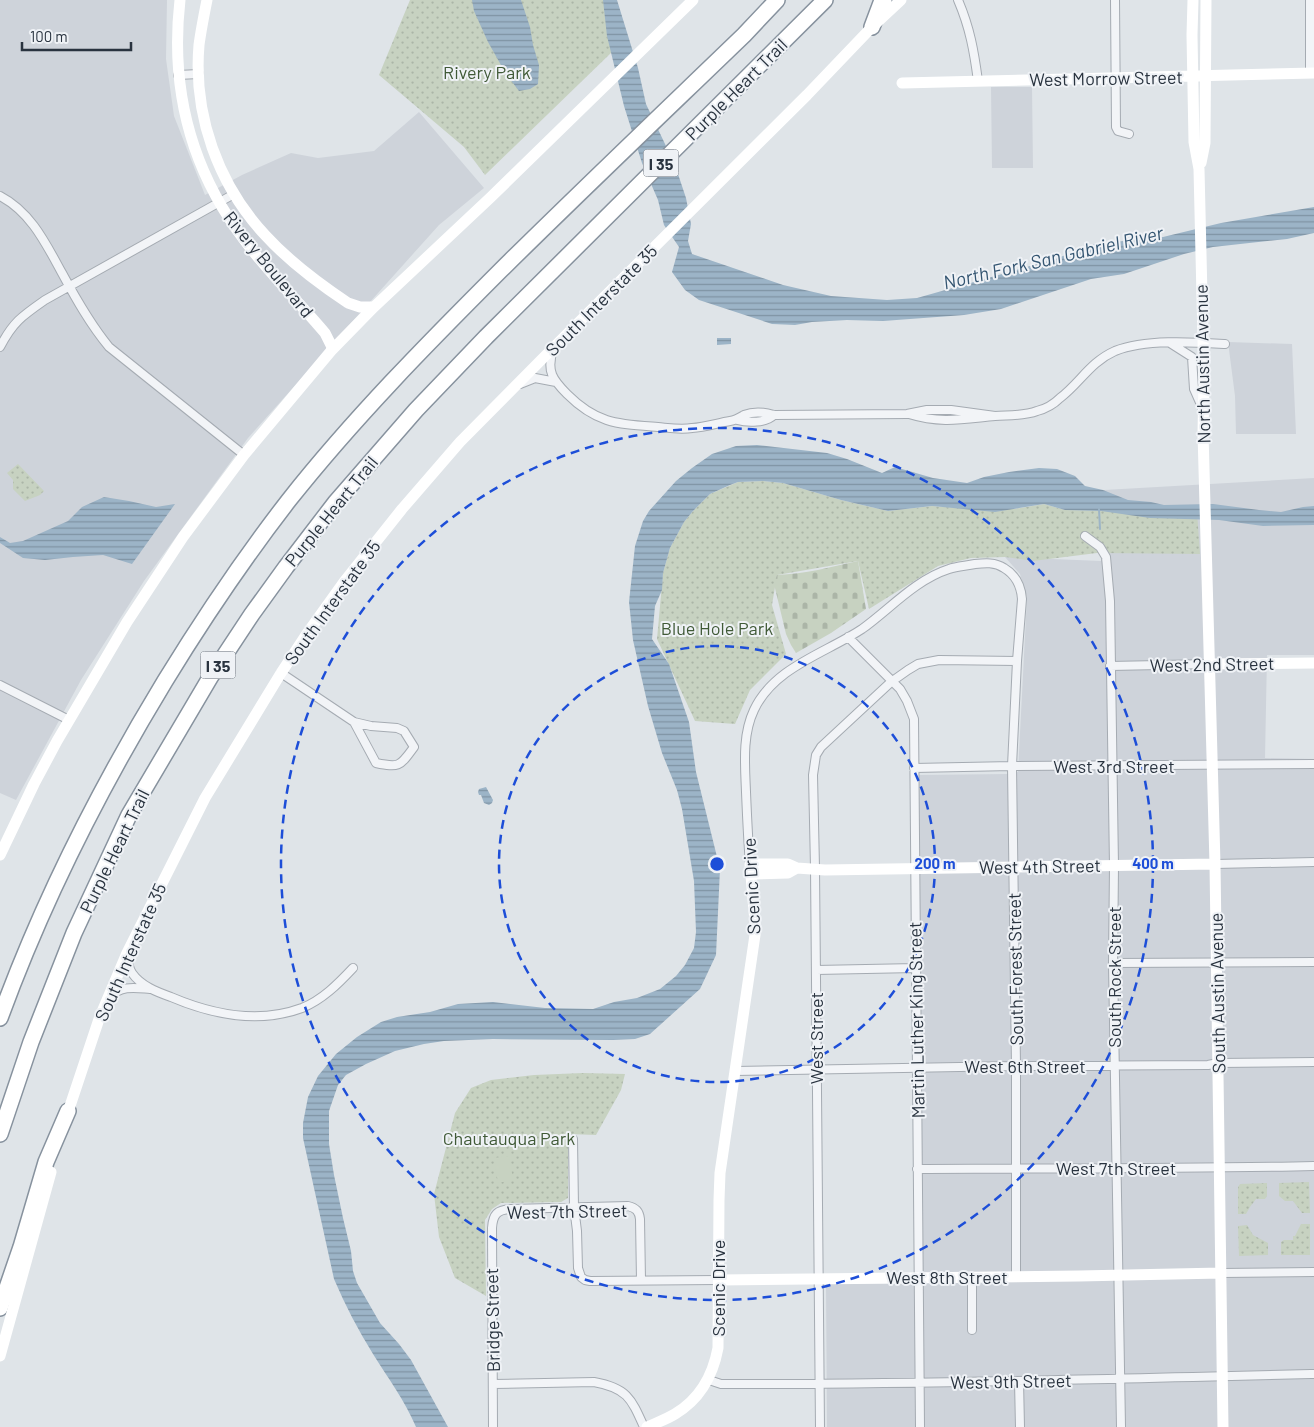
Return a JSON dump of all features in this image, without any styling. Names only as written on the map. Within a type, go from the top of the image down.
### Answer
[{"type":"highway","name":"Purple Heart Trail","points":[[0,1018],[20,965],[82,828],[110,775],[195,632],[288,502],[370,406],[427,344],[744,35],[777,0]]},
{"type":"highway","name":"Purple Heart Trail","points":[[0,1134],[31,1042],[74,933],[129,815],[211,676],[286,567],[335,503],[416,410],[825,0]]},
{"type":"highway","points":[[872,27],[884,0]]},
{"type":"highway","points":[[0,1308],[21,1247],[46,1162],[68,1110]]},
{"type":"main road","name":"Rivery Boulevard","points":[[180,0],[177,41],[178,75],[189,131],[198,159],[232,224],[324,333],[332,347],[331,351]]},
{"type":"main road","name":"Rivery Boulevard","points":[[207,0],[200,34],[199,74],[202,108],[209,139],[219,165],[234,194],[247,213],[280,250],[348,303],[360,307],[374,308]]},
{"type":"main road","points":[[0,855],[34,784],[126,622],[182,537],[244,454],[331,351],[692,0]]},
{"type":"main road","name":"South Interstate 35","points":[[1,1351],[68,1110],[99,1019],[127,953],[205,798],[306,635],[368,550],[460,442],[901,0]]},
{"type":"main road","name":"North Austin Avenue","points":[[1193,0],[1194,142],[1199,169],[1206,560]]},
{"type":"main road","name":"North Austin Avenue","points":[[1199,169],[1205,143],[1206,0]]},
{"type":"main road","name":"West Morrow Street","points":[[902,84],[1312,73]]},
{"type":"main road","name":"South Austin Avenue","points":[[1206,560],[1215,864],[1223,1427]]},
{"type":"main road","name":"West 2nd Street","points":[[1210,664],[1314,663]]},
{"type":"main road","name":"West 4th Street","points":[[750,869],[788,873],[797,868],[825,870],[1215,864]]},
{"type":"main road","name":"Scenic Drive","points":[[645,1427],[674,1415],[685,1407],[701,1391],[708,1380],[716,1360],[718,1348],[720,1173],[754,935],[755,922],[750,869]]},
{"type":"main road","name":"West 8th Street","points":[[719,1280],[1221,1273]]},
{"type":"street","points":[[958,0],[970,30],[978,81]]},
{"type":"street","points":[[1115,0],[1116,127],[1118,131],[1129,134]]},
{"type":"street","points":[[1310,0],[1312,73]]},
{"type":"street","points":[[178,75],[199,74]]},
{"type":"street","points":[[0,347],[8,331],[16,322],[45,300],[234,194]]},
{"type":"street","points":[[0,196],[17,208],[35,227],[92,325],[109,347],[244,454]]},
{"type":"street","points":[[554,346],[550,362],[552,376],[581,407],[592,414],[608,421],[624,424],[691,429],[737,420],[745,415],[759,412],[774,414],[907,414],[927,410],[952,410],[995,416],[1027,414],[1046,407],[1062,397],[1092,366],[1112,352],[1125,347],[1139,344],[1170,343],[1225,344]]},
{"type":"street","points":[[1170,343],[1192,357],[1194,389],[1204,413]]},
{"type":"street","points":[[516,386],[535,378],[556,382]]},
{"type":"street","name":"South Rock Street","points":[[1085,536],[1100,547],[1106,557],[1110,601],[1114,866],[1113,963],[1121,1427]]},
{"type":"street","name":"Scenic Drive","points":[[750,869],[746,737],[754,710],[771,686],[783,676],[863,628],[912,590],[942,572],[952,568],[984,563],[994,564],[1007,569],[1014,575],[1022,591],[1017,661]]},
{"type":"street","name":"Martin Luther King Street","points":[[848,637],[900,689],[914,719],[920,1427]]},
{"type":"street","points":[[892,682],[918,664],[938,660],[1017,661]]},
{"type":"street","name":"South Forest Street","points":[[1016,1277],[1016,1066],[1012,766],[1017,661]]},
{"type":"street","name":"West 2nd Street","points":[[1110,666],[1210,664]]},
{"type":"street","points":[[281,673],[354,722],[371,726],[397,728],[404,731],[414,747],[401,764],[393,766],[376,763],[354,722]]},
{"type":"street","name":"West Street","points":[[820,1427],[813,775],[816,755],[821,747],[892,682]]},
{"type":"street","points":[[0,685],[69,720]]},
{"type":"street","name":"West 3rd Street","points":[[914,768],[1314,764]]},
{"type":"street","name":"West 4th Street","points":[[1215,864],[1314,862]]},
{"type":"street","points":[[127,953],[128,965],[132,973],[150,989]]},
{"type":"street","points":[[1113,963],[1314,962]]},
{"type":"street","points":[[107,1000],[114,992],[126,988],[150,989],[190,1005],[220,1013],[258,1016],[282,1013],[302,1008],[322,997],[353,968]]},
{"type":"street","points":[[816,970],[916,968]]},
{"type":"street","name":"West 6th Street","points":[[735,1071],[1314,1062]]},
{"type":"street","points":[[573,1139],[574,1207]]},
{"type":"street","name":"West 7th Street","points":[[917,1169],[1117,1169],[1314,1166]]},
{"type":"street","name":"West 8th Street","points":[[574,1207],[578,1268],[581,1277],[585,1280],[719,1280]]},
{"type":"street","name":"West 7th Street","points":[[496,1213],[511,1208],[633,1207],[637,1210],[640,1219],[641,1280]]},
{"type":"street","name":"Bridge Street","points":[[493,1427],[492,1228],[496,1213]]},
{"type":"street","name":"West 8th Street","points":[[1221,1273],[1314,1272]]},
{"type":"street","points":[[972,1285],[972,1330]]},
{"type":"street","name":"West 9th Street","points":[[708,1380],[721,1384],[1019,1381],[1314,1374]]},
{"type":"street","points":[[1019,1381],[1020,1427]]},
{"type":"street","points":[[493,1384],[594,1382],[608,1385],[619,1389],[633,1403],[645,1427]]},
{"type":"shaded area","points":[[0,0],[167,0],[166,59],[174,116],[205,195],[242,175],[291,153],[318,158],[374,151],[419,112],[484,188],[439,225],[248,438],[144,581],[81,680],[16,800],[0,793]]},
{"type":"shaded area","points":[[991,87],[1032,87],[1033,168],[992,168]]},
{"type":"shaded area","points":[[1228,342],[1292,344],[1296,434],[1236,434],[1235,396]]},
{"type":"shaded area","points":[[1314,478],[1314,655],[1267,655],[1265,758],[1314,759],[1314,1427],[827,1427],[826,1284],[923,1283],[918,775],[1008,774],[1018,772],[1027,597],[1020,574],[1005,557],[1101,561],[1104,490]]},
{"type":"green space","name":"Rivery Park","points":[[410,0],[605,0],[612,52],[485,175],[464,147],[379,75]]},
{"type":"green space","points":[[18,464],[44,491],[40,495],[25,501],[13,489],[13,480],[7,473]]},
{"type":"green space","name":"Blue Hole Park","points":[[763,481],[783,483],[888,511],[932,506],[1015,509],[1044,504],[1065,510],[1197,512],[1200,554],[1097,553],[1033,561],[1005,557],[971,558],[938,566],[869,609],[858,561],[777,575],[772,605],[786,654],[750,690],[735,724],[695,721],[657,639],[663,573],[670,548],[684,522],[710,494],[738,482]]},
{"type":"green space","points":[[858,561],[866,609],[831,633],[796,653],[786,634],[774,584],[777,575],[808,572]]},
{"type":"green space","name":"Chautauqua Park","points":[[625,1074],[621,1090],[596,1135],[568,1134],[568,1198],[561,1202],[501,1203],[492,1209],[485,1220],[486,1296],[455,1278],[439,1237],[434,1194],[455,1113],[471,1088],[491,1080],[534,1075]]},
{"type":"green space","points":[[509,1156],[513,1180],[498,1183],[494,1158]]},
{"type":"green space","points":[[1309,1182],[1310,1213],[1302,1213],[1293,1201],[1285,1201],[1279,1196],[1279,1183]]},
{"type":"green space","points":[[1267,1183],[1267,1196],[1265,1199],[1256,1199],[1246,1214],[1238,1214],[1238,1187],[1240,1184]]},
{"type":"green space","points":[[1301,1224],[1310,1224],[1310,1255],[1281,1255],[1281,1242],[1293,1240],[1293,1236],[1295,1236]]},
{"type":"green space","points":[[1247,1225],[1253,1235],[1268,1243],[1268,1255],[1239,1256],[1238,1226]]},
{"type":"water","points":[[472,0],[521,0],[539,65],[538,84],[530,89],[519,91],[506,74],[488,42],[474,11]]},
{"type":"water","points":[[603,0],[617,0],[638,68],[646,104],[675,165],[686,198],[691,224],[688,241],[692,254],[783,285],[831,296],[887,300],[917,298],[1055,259],[1095,244],[1163,237],[1221,223],[1314,207],[1314,233],[1287,239],[1213,247],[1184,254],[1124,274],[1091,279],[1001,309],[964,315],[883,321],[847,320],[795,325],[772,324],[699,300],[685,290],[672,272],[679,247],[664,225],[658,200],[642,163],[624,106],[607,36]]},
{"type":"water","points":[[717,338],[731,338],[731,344],[717,345]]},
{"type":"water","points":[[757,445],[827,453],[882,473],[895,467],[933,478],[967,483],[1009,472],[1039,468],[1057,469],[1075,476],[1085,486],[1103,490],[1128,500],[1164,505],[1213,504],[1281,512],[1314,506],[1314,525],[1263,526],[1219,520],[1150,518],[1101,511],[1065,510],[1044,504],[995,512],[932,506],[888,511],[783,483],[763,481],[738,482],[730,485],[710,494],[693,511],[684,522],[670,548],[663,573],[662,590],[655,606],[652,639],[669,664],[689,722],[696,772],[720,869],[716,955],[700,989],[650,1034],[635,1039],[444,1041],[395,1051],[346,1075],[338,1085],[329,1111],[329,1144],[334,1175],[357,1283],[380,1323],[411,1360],[448,1427],[416,1427],[402,1399],[357,1327],[334,1279],[303,1138],[303,1123],[308,1097],[318,1076],[336,1054],[357,1037],[381,1022],[458,1004],[493,1002],[545,1008],[593,1009],[614,1002],[637,998],[660,989],[676,976],[685,965],[694,948],[696,932],[694,881],[682,809],[648,706],[633,640],[629,602],[635,546],[643,521],[649,511],[676,481],[712,454],[736,446]]},
{"type":"water","points":[[104,497],[156,507],[175,504],[132,564],[103,555],[45,560],[23,558],[0,543],[0,537],[10,543],[23,541],[68,521],[82,507]]},
{"type":"water","points":[[486,787],[493,800],[489,805],[484,803],[478,792],[479,789]]},
{"type":"waterway","points":[[1099,509],[1100,529]]},
{"type":"water label","name":"North Fork San Gabriel River","points":[[1053,257]]}]
